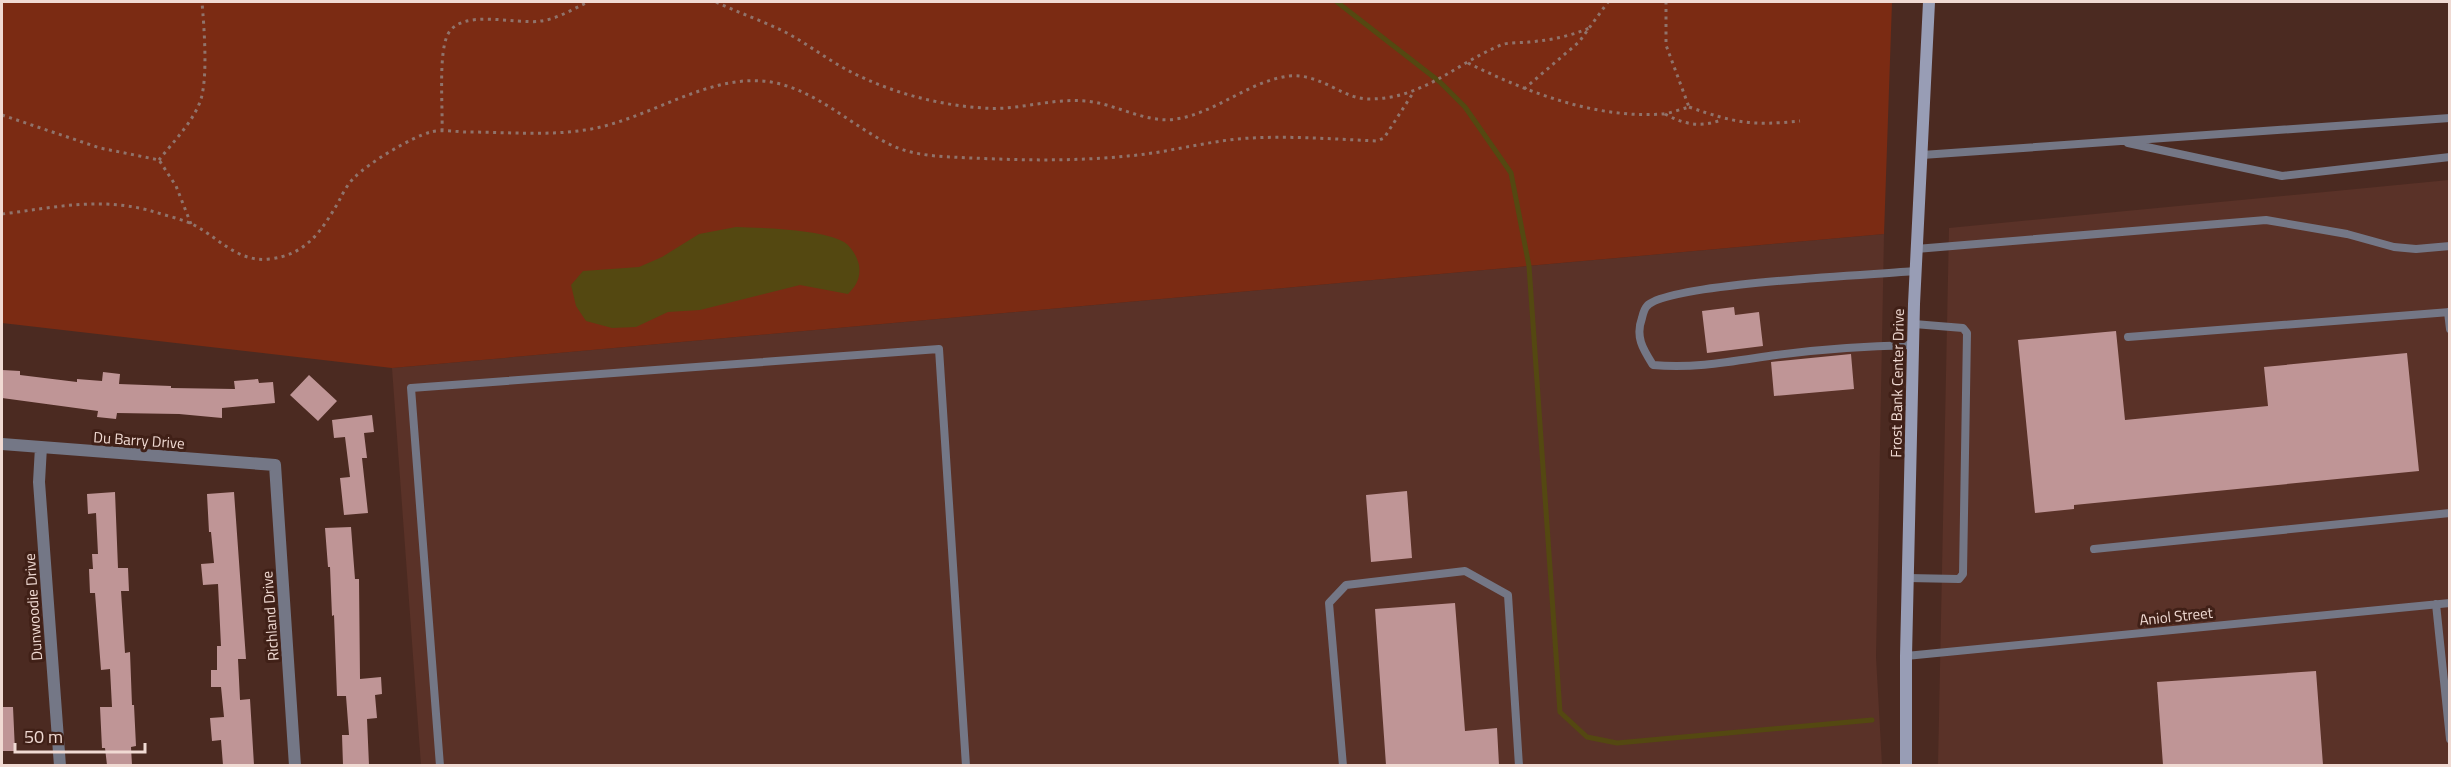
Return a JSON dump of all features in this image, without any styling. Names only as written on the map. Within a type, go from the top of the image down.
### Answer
[{"type":"main road","name":"Frost Bank Center Drive","points":[[1906,765],[1906,656],[1915,271],[1929,2]]},
{"type":"street","name":"Du Barry Drive","points":[[2,444],[274,465]]},
{"type":"street","name":"Dunwoodie Drive","points":[[41,447],[39,482],[60,765]]},
{"type":"street","name":"Richland Drive","points":[[274,465],[295,765]]},
{"type":"lane","points":[[1922,155],[2450,117]]},
{"type":"lane","points":[[2118,141],[2282,176],[2450,158]]},
{"type":"lane","points":[[1916,249],[2266,220],[2347,234],[2394,248],[2450,246]]},
{"type":"lane","points":[[1913,345],[1843,348],[1777,355],[1720,365],[1681,368],[1653,365],[1641,346],[1639,328],[1646,307],[1658,298],[1696,291],[1806,279],[1915,271]]},
{"type":"lane","points":[[2128,337],[2449,312],[2450,329]]},
{"type":"lane","points":[[1908,578],[1959,579],[1963,574],[1967,333],[1963,328],[1914,324]]},
{"type":"lane","points":[[440,765],[411,388],[939,350],[966,765]]},
{"type":"lane","points":[[2094,549],[2450,513]]},
{"type":"lane","points":[[1343,765],[1329,603],[1346,585],[1465,571],[1508,595],[1519,765]]},
{"type":"lane","name":"Aniol Street","points":[[1906,656],[2450,603]]},
{"type":"lane","points":[[2436,604],[2450,739]]},
{"type":"path","points":[[159,160],[192,115],[201,98],[202,2]]},
{"type":"path","points":[[442,132],[443,51],[448,34],[454,26],[477,19],[523,23],[543,21],[588,2]]},
{"type":"path","points":[[717,2],[784,31],[851,72],[893,90],[955,105],[1003,109],[1048,101],[1083,101],[1169,120],[1202,112],[1273,80],[1300,76],[1313,78],[1360,98],[1413,93],[1503,44],[1558,39],[1592,27]]},
{"type":"path","points":[[1524,89],[1579,42],[1608,2]]},
{"type":"path","points":[[1666,2],[1666,45],[1689,106]]},
{"type":"path","points":[[1468,63],[1524,89],[1576,104],[1612,111],[1664,114],[1689,106],[1722,119],[1762,125],[1800,121]]},
{"type":"path","points":[[2,214],[98,202],[146,210],[191,224],[240,255],[263,260],[290,256],[311,241],[327,222],[353,178],[377,160],[432,131],[540,133],[604,127],[711,88],[734,82],[757,80],[787,86],[807,95],[893,146],[911,152],[953,157],[1093,159],[1258,138],[1377,141],[1384,138],[1413,93]]},
{"type":"path","points":[[1664,114],[1680,122],[1695,124],[1708,125],[1722,119]]},
{"type":"path","points":[[2,115],[100,148],[159,160],[176,186],[191,224]]},
{"type":"shaded area","points":[[2,2],[1892,2],[1884,234],[392,368],[2,323]]},
{"type":"shaded area","points":[[2449,180],[2449,765],[1938,766],[1949,228]]},
{"type":"shaded area","points":[[736,227],[807,232],[844,242],[852,249],[859,265],[857,281],[848,294],[800,285],[700,310],[668,312],[636,327],[612,328],[586,321],[576,306],[571,285],[583,271],[639,267],[662,257],[699,234]]},
{"type":"shaded area","points":[[1884,234],[1876,657],[1882,765],[421,765],[392,368]]},
{"type":"building","points":[[1734,307],[1735,315],[1759,312],[1763,346],[1707,353],[1702,311]]},
{"type":"building","points":[[2116,331],[2125,420],[2268,406],[2264,367],[2407,353],[2419,471],[2074,505],[2074,509],[2035,513],[2018,340]]},
{"type":"building","points":[[1851,354],[1854,389],[1774,396],[1771,362]]},
{"type":"building","points":[[2,370],[20,371],[20,375],[77,382],[77,379],[102,381],[103,372],[120,374],[119,384],[171,386],[171,388],[235,389],[234,381],[258,379],[259,383],[273,382],[275,403],[222,408],[222,418],[179,414],[117,413],[116,419],[97,417],[98,411],[2,398]]},
{"type":"building","points":[[309,375],[337,401],[318,421],[290,395]]},
{"type":"building","points":[[372,415],[374,432],[364,433],[367,458],[362,458],[368,513],[344,515],[340,478],[350,477],[345,437],[334,438],[332,420]]},
{"type":"building","points":[[1407,491],[1412,558],[1371,562],[1366,495]]},
{"type":"building","points":[[115,492],[118,568],[128,568],[129,591],[121,591],[125,653],[130,652],[132,705],[134,705],[136,746],[131,747],[132,765],[107,765],[105,748],[102,748],[100,707],[112,707],[110,669],[101,670],[95,593],[90,593],[89,569],[93,569],[92,554],[98,554],[96,513],[88,514],[87,494]]},
{"type":"building","points":[[234,492],[246,659],[238,659],[240,700],[250,699],[254,765],[223,765],[221,740],[212,741],[210,718],[224,717],[221,687],[211,687],[211,670],[217,670],[217,646],[221,646],[218,584],[203,585],[201,564],[214,563],[211,532],[209,532],[207,494]]},
{"type":"building","points":[[351,527],[355,579],[359,579],[360,679],[381,677],[382,694],[375,695],[377,718],[367,719],[369,765],[343,765],[342,735],[349,735],[346,696],[337,696],[334,615],[332,616],[330,567],[328,567],[325,528]]},
{"type":"building","points":[[1455,603],[1465,731],[1497,728],[1499,765],[1386,765],[1375,609]]},
{"type":"building","points":[[2316,671],[2323,765],[2163,765],[2157,682]]},
{"type":"building","points":[[2,707],[13,707],[15,751],[2,751]]},
{"type":"waterway","points":[[1337,2],[1440,82],[1465,107],[1511,173],[1529,266],[1560,712],[1587,737],[1617,743],[1872,720]]}]
